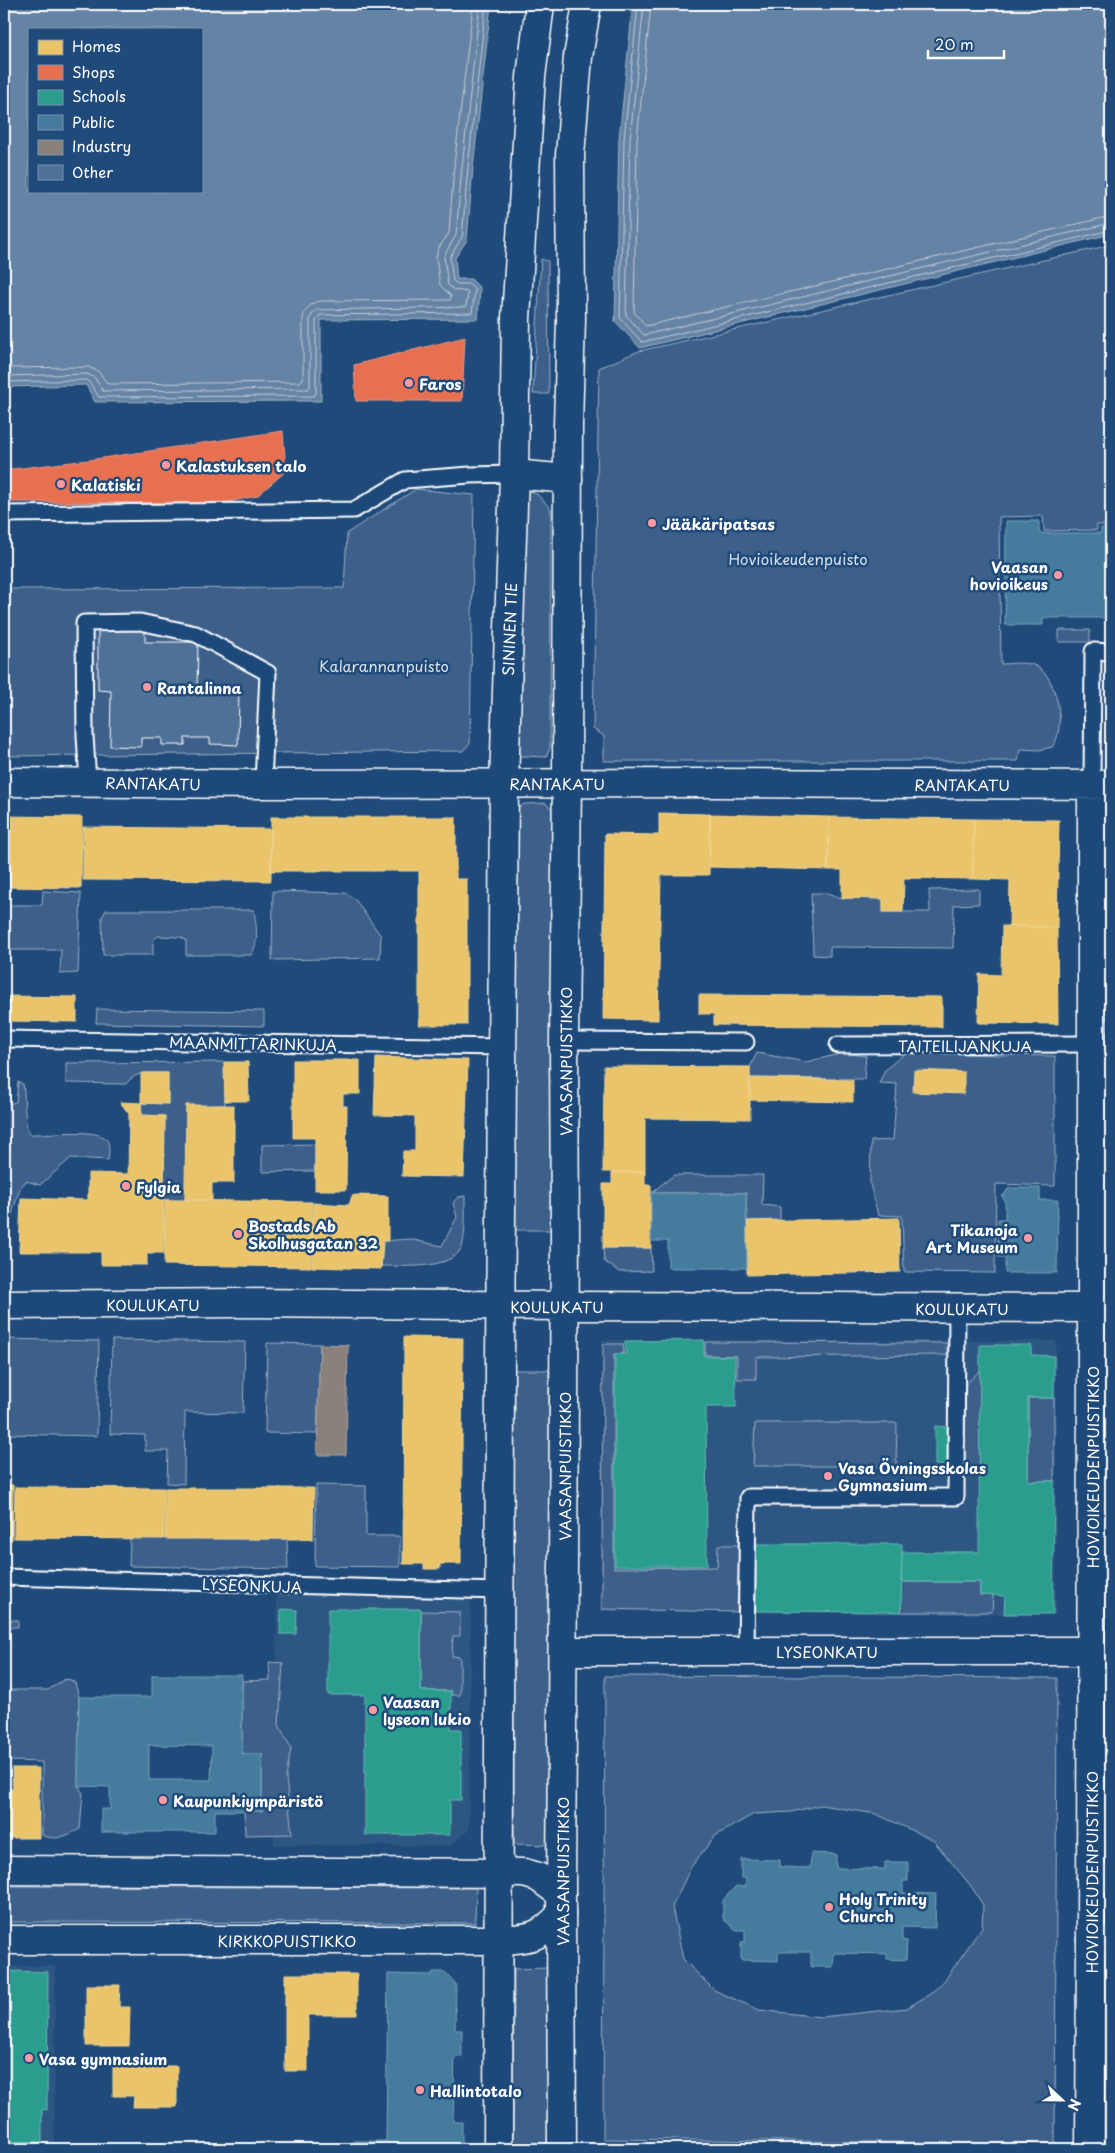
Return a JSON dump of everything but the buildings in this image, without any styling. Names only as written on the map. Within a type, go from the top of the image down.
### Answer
[{"type":"main road","name":"SININEN TIE","points":[[504,784],[514,474],[516,318],[531,77],[540,4]]},
{"type":"main road","points":[[567,783],[568,479],[571,319],[570,155],[578,57],[587,4]]},
{"type":"main road","points":[[514,474],[568,479]]},
{"type":"main road","name":"RANTAKATU","points":[[4,782],[1102,785]]},
{"type":"main road","name":"VAASANPUISTIKKO","points":[[562,2149],[564,1041],[567,783]]},
{"type":"main road","points":[[498,2149],[500,1306],[504,784]]},
{"type":"main road","name":"HOVIOIKEUDENPUISTIKKO","points":[[1090,2149],[1101,1940],[1101,1878],[1092,1652],[1102,1308],[1092,1044],[1102,785]]},
{"type":"main road","name":"KOULUKATU","points":[[4,1305],[246,1303],[500,1306],[1102,1308]]},
{"type":"main road","name":"LYSEONKATU","points":[[563,1651],[1092,1652]]},
{"type":"main road","points":[[4,1870],[524,1873],[538,1877],[561,1904]]},
{"type":"main road","name":"KIRKKOPUISTIKKO","points":[[4,1940],[499,1940],[539,1935],[550,1926],[561,1904]]},
{"type":"lane","points":[[4,514],[354,510],[404,480],[514,474]]},
{"type":"lane","points":[[88,782],[85,736],[84,623],[140,622],[196,634],[268,673],[263,784]]},
{"type":"lane","points":[[1102,785],[1093,651],[1111,652]]},
{"type":"lane","name":"MAANMITTARINKUJA","points":[[4,1039],[502,1047]]},
{"type":"lane","points":[[564,1041],[746,1042]]},
{"type":"lane","name":"TAITEILIJANKUJA","points":[[838,1046],[1092,1044]]},
{"type":"lane","points":[[746,1651],[748,1497],[956,1497],[957,1308]]},
{"type":"lane","name":"LYSEONKUJA","points":[[4,1578],[500,1591]]},
{"type":"shaded area","name":"Vasa Övningsskolas Gymnasium","points":[[602,1340],[1056,1341],[1056,1615],[600,1611]]},
{"type":"shaded area","name":"Vaasan lyseon lukio","points":[[277,1585],[471,1591],[469,1830],[449,1846],[274,1845]]},
{"type":"shaded area","name":"Vasa gymnasium","points":[[4,1966],[55,1966],[54,2149],[4,2149]]},
{"type":"green space","name":"Hovioikeudenpuisto","points":[[1111,245],[1111,525],[1097,525],[1097,530],[1044,531],[1043,516],[999,517],[1001,664],[1032,664],[1044,672],[1050,681],[1058,704],[1059,717],[1057,739],[1052,747],[1040,750],[1020,749],[1018,761],[604,761],[604,736],[593,729],[599,368],[639,351]]},
{"type":"green space","points":[[541,259],[548,261],[549,394],[533,394]]},
{"type":"green space","name":"Kalarannanpuisto","points":[[416,489],[474,495],[470,743],[463,751],[4,756],[4,589],[344,588],[347,533]]},
{"type":"green space","points":[[526,489],[537,494],[551,509],[550,748],[546,757],[522,756],[517,747]]},
{"type":"green space","points":[[1059,630],[1090,630],[1090,642],[1059,642]]},
{"type":"green space","points":[[546,803],[552,810],[551,1230],[515,1230],[517,809],[524,804]]},
{"type":"green space","points":[[979,889],[979,904],[954,905],[953,948],[830,947],[830,956],[813,955],[811,893],[827,893],[842,898],[883,899],[883,912],[930,912],[929,890]]},
{"type":"green space","points":[[43,891],[81,893],[78,973],[60,974],[61,950],[4,950],[4,905],[42,905]]},
{"type":"green space","points":[[273,891],[346,893],[354,898],[381,936],[380,958],[272,960]]},
{"type":"green space","points":[[106,910],[254,910],[257,933],[256,944],[251,955],[186,955],[186,940],[180,937],[158,936],[153,940],[153,955],[103,955],[102,917]]},
{"type":"green space","points":[[97,1009],[264,1011],[264,1026],[96,1023]]},
{"type":"green space","points":[[1106,1017],[1111,1017],[1111,1265],[1106,1265]]},
{"type":"green space","points":[[757,1053],[806,1062],[844,1053],[866,1056],[864,1079],[750,1078],[750,1067]]},
{"type":"green space","points":[[905,1053],[1055,1056],[1055,1186],[996,1184],[995,1273],[904,1272],[902,1216],[878,1215],[870,1184],[871,1141],[893,1140],[897,1084],[879,1083],[885,1070]]},
{"type":"green space","points":[[224,1062],[225,1105],[186,1106],[185,1200],[165,1200],[164,1202],[165,1116],[142,1115],[141,1103],[168,1104],[168,1073],[140,1074],[126,1084],[66,1083],[66,1063]]},
{"type":"green space","points":[[18,1082],[23,1084],[26,1122],[29,1134],[70,1132],[102,1136],[109,1144],[109,1152],[108,1160],[71,1158],[40,1185],[26,1181],[20,1188],[12,1214],[7,1215],[4,1208],[4,1105],[16,1102]]},
{"type":"green space","points":[[315,1144],[315,1171],[262,1172],[262,1145]]},
{"type":"green space","points":[[674,1175],[763,1175],[762,1205],[780,1207],[780,1220],[747,1221],[746,1193],[651,1193]]},
{"type":"green space","points":[[465,1196],[465,1232],[459,1252],[440,1263],[415,1266],[381,1266],[383,1241],[409,1239],[442,1246],[457,1217],[453,1203],[458,1197]]},
{"type":"green space","points":[[603,1248],[651,1248],[652,1271],[619,1272],[604,1261]]},
{"type":"green space","points":[[4,1339],[99,1341],[97,1436],[4,1434]]},
{"type":"green space","points":[[112,1340],[245,1342],[243,1413],[185,1412],[184,1484],[167,1483],[168,1451],[145,1451],[145,1435],[110,1434]]},
{"type":"green space","points":[[705,1342],[947,1343],[947,1355],[756,1357],[756,1379],[737,1379],[737,1356],[705,1355]]},
{"type":"green space","points":[[267,1343],[320,1344],[317,1434],[265,1433]]},
{"type":"green space","points":[[603,1344],[623,1344],[624,1353],[614,1354],[614,1568],[717,1567],[718,1545],[739,1545],[737,1612],[602,1609]]},
{"type":"green space","points":[[1106,1357],[1111,1357],[1111,1833],[1104,1833]]},
{"type":"green space","points":[[513,1370],[549,1370],[550,1845],[514,1844]]},
{"type":"green space","points":[[980,1370],[980,1468],[961,1468],[961,1389]]},
{"type":"green space","points":[[1028,1398],[1054,1398],[1054,1481],[1028,1481]]},
{"type":"green space","points":[[755,1423],[897,1423],[896,1466],[753,1466]]},
{"type":"green space","points":[[316,1485],[366,1486],[366,1536],[400,1536],[400,1567],[315,1566]]},
{"type":"green space","points":[[130,1538],[287,1539],[288,1569],[129,1566]]},
{"type":"green space","points":[[901,1582],[980,1582],[980,1595],[993,1595],[992,1612],[901,1612]]},
{"type":"green space","points":[[421,1611],[460,1612],[460,1636],[453,1636],[452,1656],[460,1657],[460,1695],[451,1695],[451,1691],[421,1691]]},
{"type":"green space","points":[[4,1620],[18,1620],[18,1627],[4,1627]]},
{"type":"green space","points":[[269,1662],[283,1663],[279,1725],[291,1748],[286,1778],[292,1834],[245,1835],[244,1811],[262,1811],[262,1754],[242,1754],[242,1681],[270,1680]]},
{"type":"green space","points":[[605,1676],[1057,1678],[1055,2144],[603,2139]],"holes":[[[821,1805],[876,1814],[933,1840],[971,1886],[983,1905],[982,1927],[945,1980],[930,1994],[907,2008],[821,2017],[759,2010],[714,1990],[683,1959],[672,1907],[691,1867],[715,1836],[754,1814],[791,1812]]]},
{"type":"green space","points":[[69,1679],[75,1683],[79,1697],[78,1786],[83,1793],[80,1829],[61,1837],[52,1838],[42,1835],[42,1762],[9,1761],[8,1780],[4,1780],[4,1690],[48,1690],[63,1680]]},
{"type":"green space","points":[[4,1886],[476,1888],[475,1923],[4,1922]]},
{"type":"green space","points":[[550,1968],[550,2149],[513,2149],[514,1969]]},
{"type":"green space","points":[[1104,1979],[1111,1979],[1111,2149],[1102,2149]]},
{"type":"water","points":[[4,4],[491,4],[467,240],[455,258],[457,279],[471,279],[480,288],[478,319],[321,320],[321,401],[95,402],[86,385],[4,387]]},
{"type":"water","points":[[633,4],[1111,4],[1111,234],[640,348],[615,321],[619,139]]},
{"type":"place","name":"Faros","points":[[409,383]]},
{"type":"place","name":"Kalastuksen talo","points":[[166,465]]},
{"type":"place","name":"Kalatiski","points":[[61,484]]},
{"type":"place","name":"Jääkäripatsas","points":[[652,523]]},
{"type":"place","name":"Vaasan hovioikeus","points":[[1058,575]]},
{"type":"place","name":"Rantalinna","points":[[147,687]]},
{"type":"place","name":"Fylgia","points":[[126,1186]]},
{"type":"place","name":"Bostads Ab Skolhusgatan 32","points":[[238,1234]]},
{"type":"place","name":"Tikanoja Art Museum","points":[[1028,1238]]},
{"type":"place","name":"Vasa Övningsskolas Gymnasium","points":[[828,1476]]},
{"type":"place","name":"Vaasan lyseon lukio","points":[[373,1710]]},
{"type":"place","name":"Kaupunkiympäristö","points":[[163,1800]]},
{"type":"place","name":"Holy Trinity Church","points":[[829,1907]]},
{"type":"place","name":"Vasa gymnasium","points":[[29,2058]]},
{"type":"place","name":"Hallintotalo","points":[[420,2090]]}]
